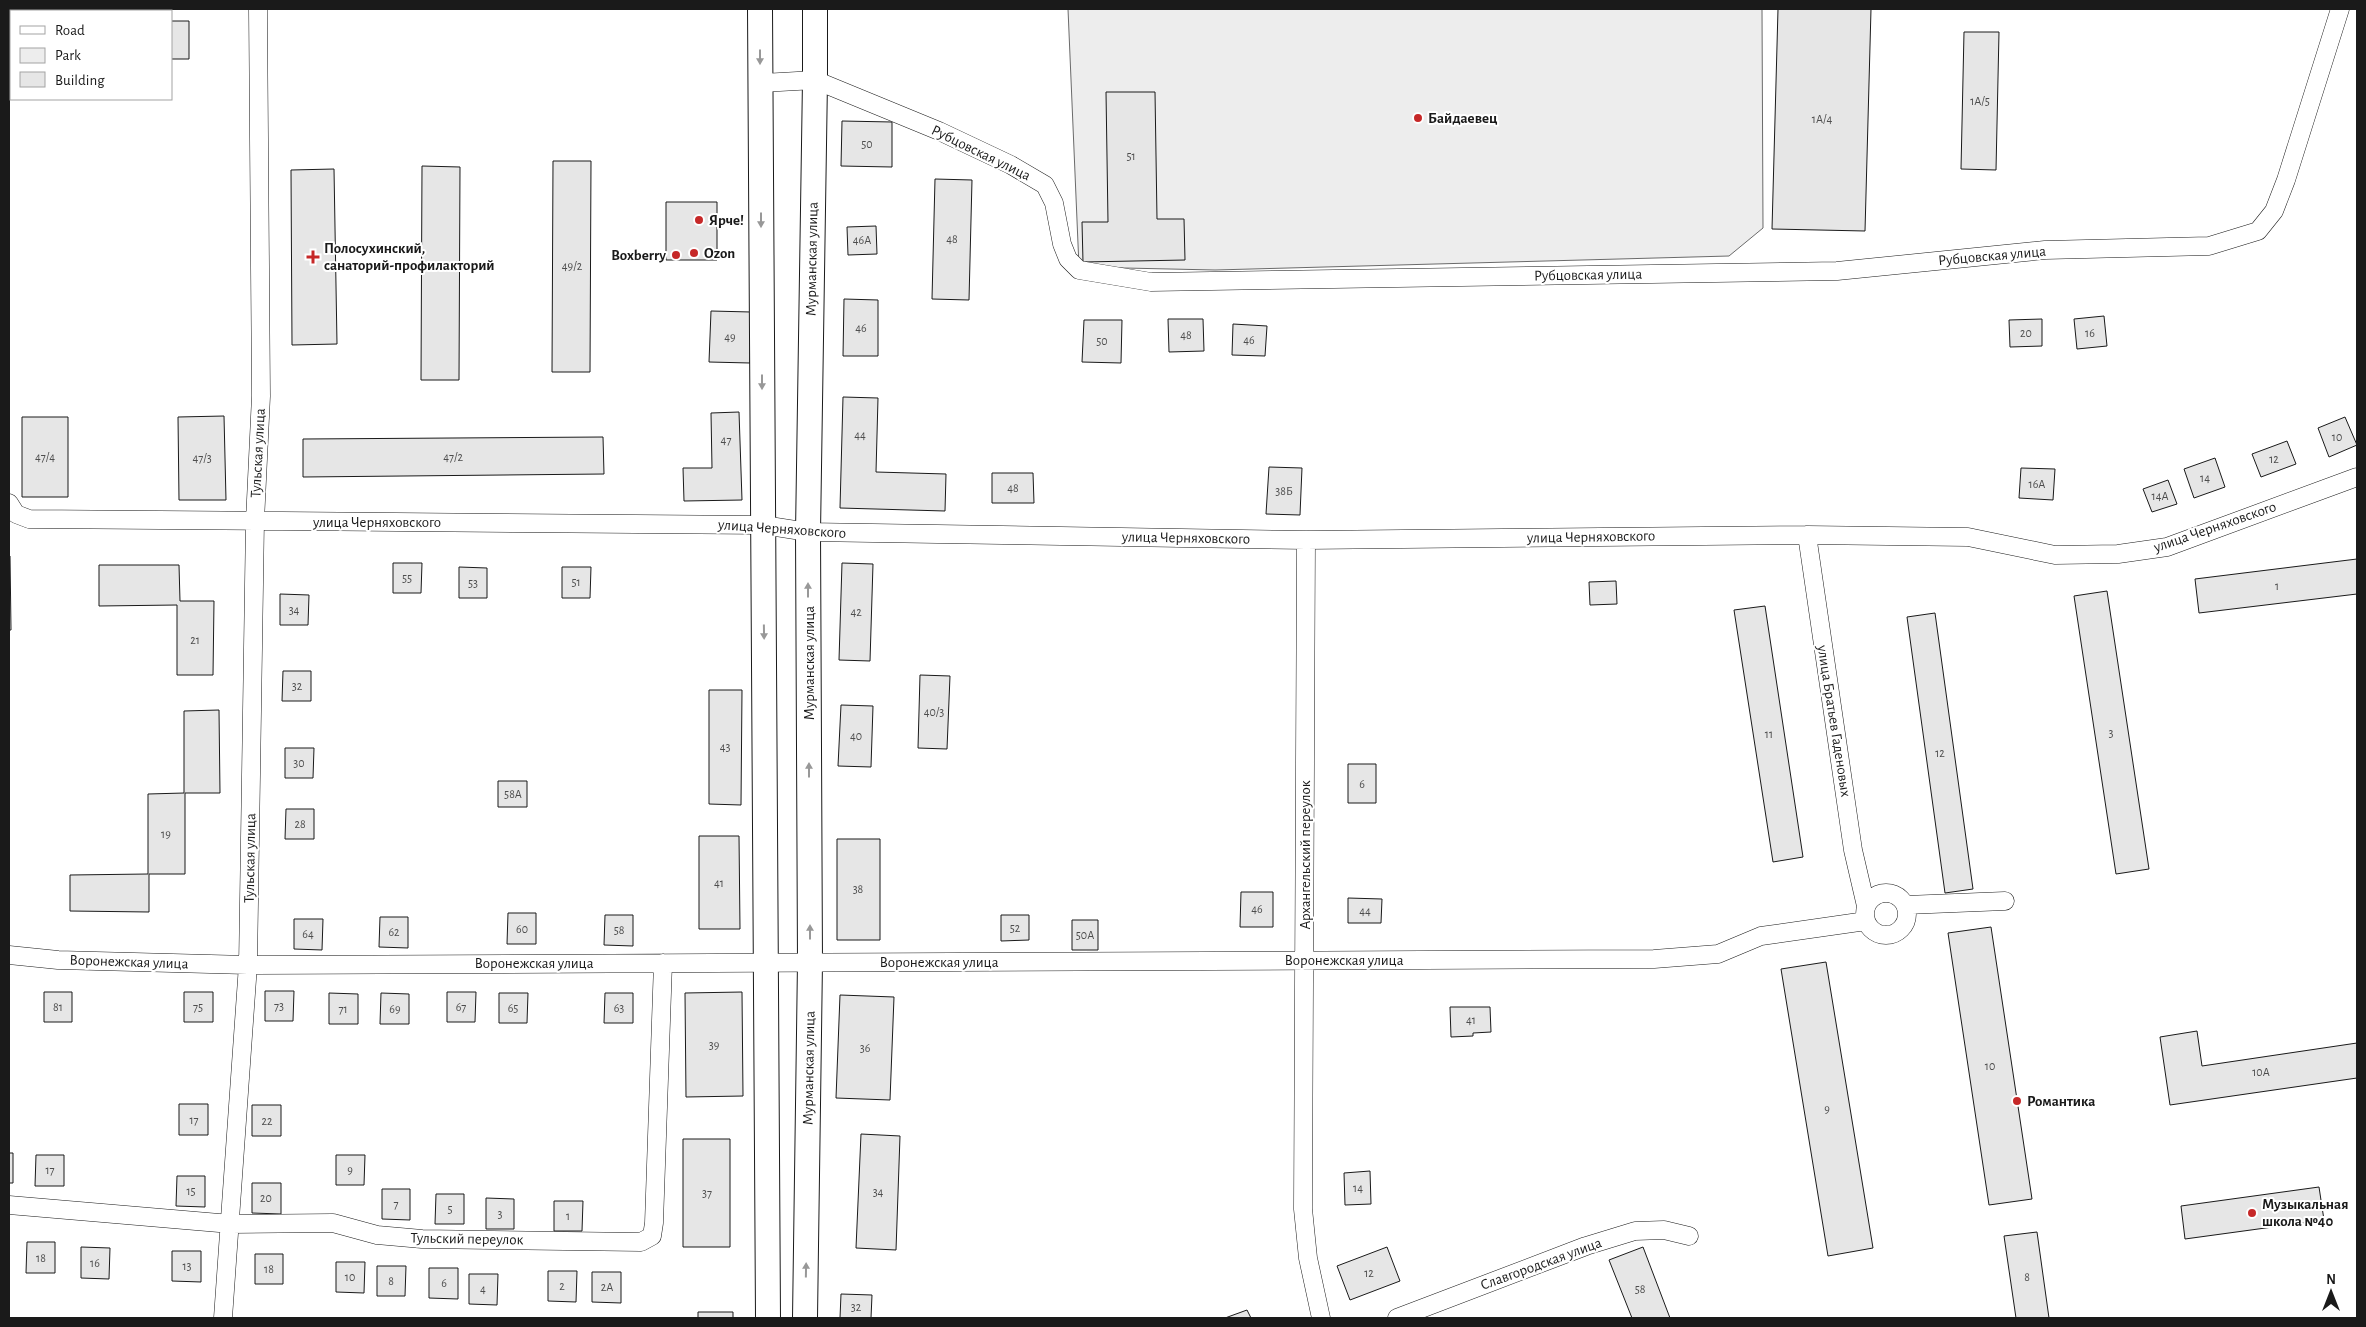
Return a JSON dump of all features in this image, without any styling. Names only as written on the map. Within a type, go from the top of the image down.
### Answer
[{"type":"main road","points":[[760,9],[768,1318]]},
{"type":"main road","name":"Мурманская улица","points":[[805,1318],[810,962],[808,532],[815,80],[814,9]]},
{"type":"street","name":"Тульская улица","points":[[223,1318],[248,965],[254,521],[261,396],[258,9]]},
{"type":"street","name":"Рубцовская улица","points":[[760,83],[815,80],[993,156],[1044,185],[1054,203],[1062,244],[1068,259],[1079,270],[1151,282],[1838,271],[2045,250],[2208,246],[2258,231],[2274,211],[2286,180],[2340,9]]},
{"type":"street","name":"улица Черняховского","points":[[9,503],[16,514],[29,519],[763,525],[808,532],[1306,540],[1807,535],[1968,536],[2056,555],[2118,554],[2167,547],[2357,477]]},
{"type":"street","name":"улица Братьев Гаденовых","points":[[1807,535],[1853,850],[1866,914]]},
{"type":"street","name":"Архангельский переулок","points":[[1306,540],[1303,1209],[1308,1258],[1322,1318]]},
{"type":"street","name":"Воронежская улица","points":[[9,955],[58,960],[248,965],[1654,959],[1718,954],[1761,936],[1866,914],[1875,895],[1890,892],[1900,896],[1906,905]]},
{"type":"street","points":[[1866,914],[1872,931],[1883,935],[1894,934],[1904,927],[1908,916],[1906,905],[2005,901]]},
{"type":"street","name":"Тульский переулок","points":[[9,1205],[231,1224],[332,1223],[377,1235],[422,1239],[641,1242],[652,1236],[663,963]]},
{"type":"street","name":"Славгородская улица","points":[[1397,1318],[1586,1246],[1635,1231],[1664,1230],[1690,1236]]},
{"type":"green space","name":"Байдаевец","points":[[1068,9],[1762,9],[1763,228],[1729,256],[1215,270],[1079,267]]},
{"type":"building","points":[[1778,9],[1871,9],[1865,231],[1772,229]]},
{"type":"building","points":[[172,21],[189,21],[189,59],[172,59]]},
{"type":"building","points":[[1964,32],[1999,32],[1996,170],[1961,169]]},
{"type":"building","points":[[1106,92],[1155,92],[1157,219],[1184,219],[1185,260],[1083,262],[1082,222],[1108,222]]},
{"type":"building","points":[[842,121],[892,122],[892,167],[841,166]]},
{"type":"building","points":[[553,161],[591,161],[590,372],[552,372]]},
{"type":"building","points":[[422,166],[460,167],[459,380],[421,380]]},
{"type":"building","name":"Полосухинский, санаторий-профилакторий","points":[[334,169],[337,344],[292,345],[291,170]]},
{"type":"building","points":[[935,179],[972,180],[969,300],[932,299]]},
{"type":"building","points":[[666,202],[717,202],[717,260],[666,260]]},
{"type":"building","points":[[876,226],[877,254],[848,255],[847,227]]},
{"type":"building","points":[[844,299],[878,300],[878,356],[843,356]]},
{"type":"building","points":[[711,311],[751,312],[750,363],[709,362]]},
{"type":"building","points":[[2104,316],[2107,346],[2077,349],[2074,319]]},
{"type":"building","points":[[1168,319],[1203,319],[1204,351],[1169,352]]},
{"type":"building","points":[[2042,319],[2042,346],[2010,347],[2009,320]]},
{"type":"building","points":[[1084,320],[1122,320],[1121,363],[1082,362]]},
{"type":"building","points":[[1233,324],[1267,326],[1265,356],[1232,355]]},
{"type":"building","points":[[843,397],[878,398],[876,472],[946,474],[945,511],[840,508]]},
{"type":"building","points":[[739,412],[742,500],[684,501],[683,468],[712,468],[711,413]]},
{"type":"building","points":[[224,416],[226,500],[179,500],[178,417]]},
{"type":"building","points":[[22,417],[68,417],[68,497],[22,497]]},
{"type":"building","points":[[2345,417],[2357,445],[2329,457],[2318,428]]},
{"type":"building","points":[[603,437],[604,474],[303,477],[303,439]]},
{"type":"building","points":[[2287,441],[2296,464],[2261,477],[2252,454]]},
{"type":"building","points":[[2215,458],[2225,487],[2194,498],[2184,469]]},
{"type":"building","points":[[1269,467],[1302,468],[1300,515],[1266,514]]},
{"type":"building","points":[[2021,468],[2055,469],[2053,500],[2019,498]]},
{"type":"building","points":[[992,473],[1033,473],[1034,503],[992,503]]},
{"type":"building","points":[[2168,480],[2177,504],[2152,512],[2143,489]]},
{"type":"building","points":[[10,556],[11,630],[9,630]]},
{"type":"building","points":[[2357,559],[2357,594],[2199,613],[2195,579]]},
{"type":"building","points":[[393,563],[422,563],[421,593],[393,593]]},
{"type":"building","points":[[842,563],[873,564],[870,661],[839,660]]},
{"type":"building","points":[[99,565],[179,565],[180,601],[214,601],[213,675],[177,675],[177,605],[99,606]]},
{"type":"building","points":[[459,567],[487,568],[487,598],[459,598]]},
{"type":"building","points":[[562,567],[591,567],[590,598],[562,598]]},
{"type":"building","points":[[1616,581],[1617,604],[1590,605],[1589,582]]},
{"type":"building","points":[[2107,591],[2149,869],[2116,874],[2074,596]]},
{"type":"building","points":[[280,594],[309,595],[308,625],[280,625]]},
{"type":"building","points":[[1765,606],[1803,857],[1773,862],[1734,610]]},
{"type":"building","points":[[1935,613],[1973,889],[1945,893],[1907,617]]},
{"type":"building","points":[[283,671],[311,671],[311,701],[282,701]]},
{"type":"building","points":[[920,675],[950,676],[947,749],[918,748]]},
{"type":"building","points":[[709,690],[742,690],[741,805],[709,804]]},
{"type":"building","points":[[841,705],[873,706],[871,767],[838,766]]},
{"type":"building","points":[[219,710],[220,793],[185,793],[185,874],[149,874],[149,912],[70,911],[70,875],[148,874],[148,794],[184,793],[184,711]]},
{"type":"building","points":[[285,748],[314,748],[313,778],[285,778]]},
{"type":"building","points":[[1348,764],[1376,764],[1376,803],[1348,803]]},
{"type":"building","points":[[498,781],[527,781],[527,807],[498,807]]},
{"type":"building","points":[[286,809],[314,809],[314,839],[285,839]]},
{"type":"building","points":[[699,836],[739,836],[740,929],[699,929]]},
{"type":"building","points":[[837,839],[880,839],[880,940],[837,940]]},
{"type":"building","points":[[1241,892],[1273,892],[1273,927],[1240,927]]},
{"type":"building","points":[[1348,898],[1382,899],[1381,923],[1348,923]]},
{"type":"building","points":[[508,913],[536,913],[536,944],[507,944]]},
{"type":"building","points":[[605,915],[633,915],[633,946],[604,945]]},
{"type":"building","points":[[1001,915],[1029,915],[1029,940],[1001,941]]},
{"type":"building","points":[[380,917],[408,917],[408,948],[379,947]]},
{"type":"building","points":[[294,919],[323,919],[322,950],[294,949]]},
{"type":"building","points":[[1072,920],[1098,920],[1098,950],[1072,950]]},
{"type":"building","points":[[1991,927],[2032,1199],[1989,1205],[1948,933]]},
{"type":"building","points":[[1826,962],[1873,1248],[1828,1256],[1781,969]]},
{"type":"building","points":[[265,991],[294,991],[293,1021],[265,1021]]},
{"type":"building","points":[[44,992],[72,992],[72,1022],[44,1022]]},
{"type":"building","points":[[184,992],[213,992],[213,1022],[184,1022]]},
{"type":"building","points":[[447,992],[476,992],[475,1022],[447,1022]]},
{"type":"building","points":[[742,992],[743,1096],[686,1097],[685,993]]},
{"type":"building","points":[[329,993],[358,994],[358,1024],[329,1024]]},
{"type":"building","points":[[381,993],[409,994],[409,1024],[380,1024]]},
{"type":"building","points":[[499,993],[528,993],[527,1023],[499,1023]]},
{"type":"building","points":[[605,993],[633,993],[633,1023],[604,1023]]},
{"type":"building","points":[[840,995],[894,997],[890,1100],[836,1098]]},
{"type":"building","points":[[1450,1007],[1490,1007],[1491,1032],[1473,1033],[1473,1036],[1451,1037]]},
{"type":"building","points":[[2197,1031],[2202,1066],[2357,1043],[2357,1078],[2170,1105],[2160,1037]]},
{"type":"building","points":[[179,1104],[208,1104],[208,1135],[179,1135]]},
{"type":"building","points":[[252,1105],[281,1105],[281,1136],[252,1136]]},
{"type":"building","points":[[861,1134],[900,1136],[896,1250],[856,1248]]},
{"type":"building","points":[[683,1139],[730,1139],[730,1247],[683,1247]]},
{"type":"building","points":[[9,1153],[13,1153],[13,1183],[9,1183]]},
{"type":"building","points":[[36,1155],[64,1155],[64,1186],[35,1186]]},
{"type":"building","points":[[336,1155],[365,1155],[364,1185],[336,1185]]},
{"type":"building","points":[[1370,1171],[1371,1204],[1345,1205],[1344,1173]]},
{"type":"building","points":[[177,1176],[205,1176],[205,1207],[176,1206]]},
{"type":"building","points":[[252,1183],[281,1183],[281,1214],[252,1213]]},
{"type":"building","name":"Музыкальная школа №40","points":[[2319,1187],[2324,1220],[2185,1239],[2181,1206]]},
{"type":"building","points":[[382,1189],[410,1189],[410,1220],[382,1219]]},
{"type":"building","points":[[436,1194],[464,1194],[464,1224],[435,1224]]},
{"type":"building","points":[[486,1198],[514,1199],[514,1229],[486,1229]]},
{"type":"building","points":[[554,1201],[583,1201],[582,1231],[554,1231]]},
{"type":"building","points":[[2037,1232],[2049,1318],[2016,1318],[2004,1236]]},
{"type":"building","points":[[27,1242],[55,1242],[55,1273],[26,1273]]},
{"type":"building","points":[[81,1247],[110,1248],[109,1279],[81,1278]]},
{"type":"building","points":[[1387,1247],[1400,1281],[1350,1300],[1337,1266]]},
{"type":"building","points":[[1643,1247],[1670,1318],[1632,1318],[1609,1260]]},
{"type":"building","points":[[172,1251],[201,1251],[201,1282],[172,1281]]},
{"type":"building","points":[[255,1254],[283,1254],[283,1284],[255,1284]]},
{"type":"building","points":[[336,1262],[365,1262],[364,1293],[336,1292]]},
{"type":"building","points":[[377,1266],[406,1266],[405,1296],[377,1296]]},
{"type":"building","points":[[429,1268],[458,1268],[458,1299],[429,1298]]},
{"type":"building","points":[[548,1271],[577,1271],[576,1302],[548,1301]]},
{"type":"building","points":[[592,1272],[621,1272],[621,1303],[592,1302]]},
{"type":"building","points":[[469,1274],[498,1274],[497,1305],[469,1304]]},
{"type":"building","points":[[841,1294],[872,1295],[871,1318],[840,1318]]},
{"type":"building","points":[[1247,1310],[1251,1318],[1225,1318]]},
{"type":"building","points":[[698,1312],[733,1312],[733,1318],[698,1318]]},
{"type":"place","name":"Байдаевец","points":[[1418,118]]},
{"type":"place","name":"Ярче!","points":[[699,220]]},
{"type":"place","name":"Ozon","points":[[694,253]]},
{"type":"place","name":"Boxberry","points":[[676,255]]},
{"type":"place","name":"Полосухинский, санаторий-профилакторий","points":[[313,257]]},
{"type":"place","name":"Романтика","points":[[2017,1101]]},
{"type":"place","name":"Музыкальная школа №40","points":[[2252,1213]]}]
